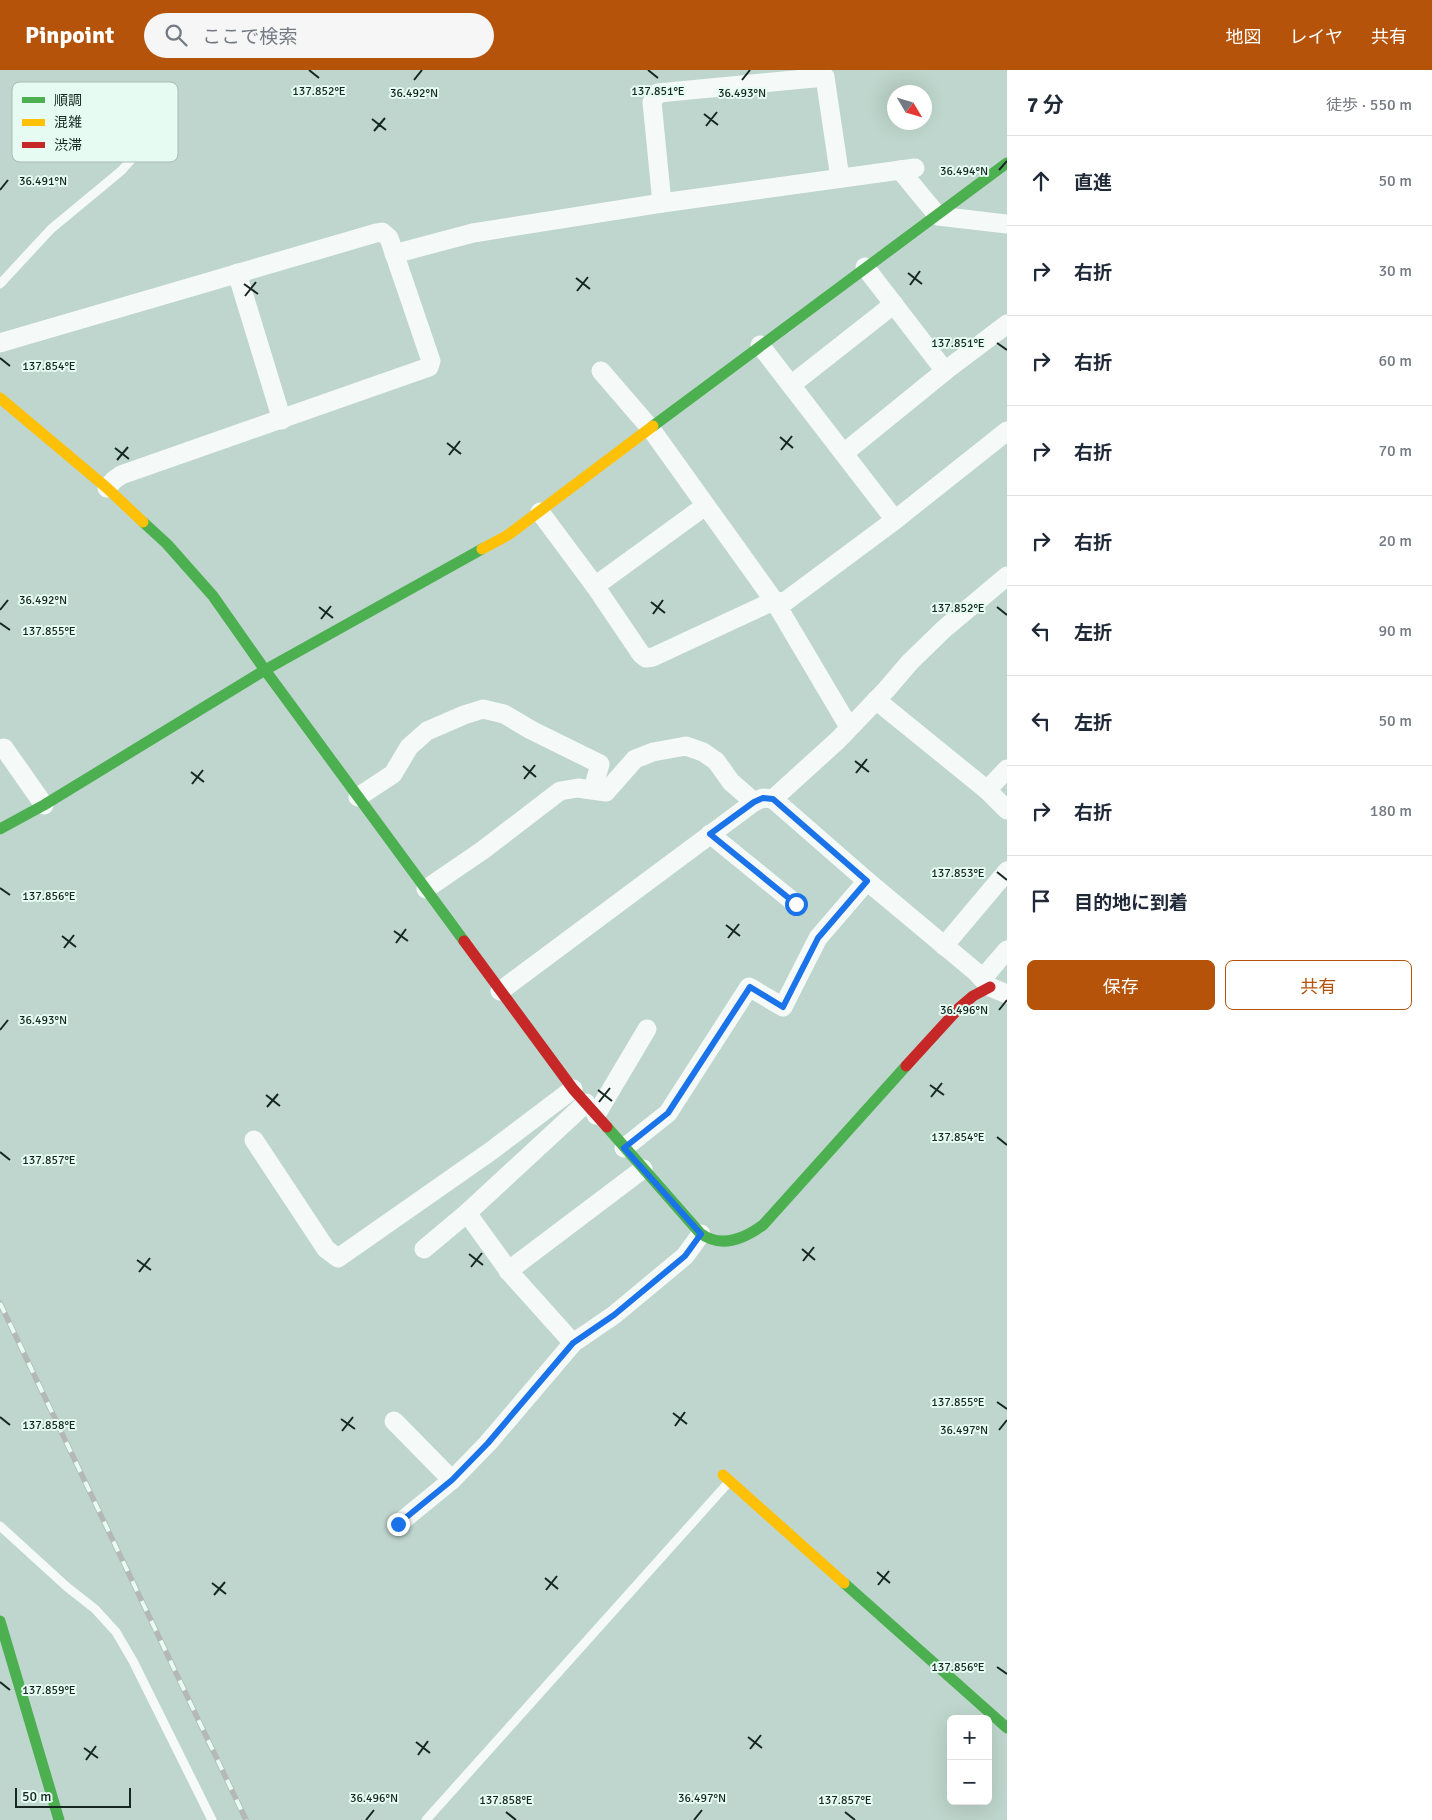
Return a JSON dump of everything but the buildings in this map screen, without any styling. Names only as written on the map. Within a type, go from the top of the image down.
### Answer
[{"type":"street","points":[[662,203],[652,102],[658,93],[825,78],[840,178]]},
{"type":"street","points":[[0,829],[44,805],[265,670],[508,535],[865,267],[938,216],[1007,164]]},
{"type":"street","points":[[394,254],[473,233],[662,203],[907,170],[938,216],[1007,224]]},
{"type":"street","points":[[0,343],[376,233],[382,232],[389,238],[431,361],[426,369],[121,475],[107,488]]},
{"type":"street","points":[[865,267],[945,371]]},
{"type":"street","points":[[237,274],[282,420]]},
{"type":"street","points":[[791,385],[894,304]]},
{"type":"street","points":[[844,453],[945,371],[1007,324]]},
{"type":"street","points":[[760,346],[895,520]]},
{"type":"street","points":[[602,371],[651,429],[775,602],[850,727]]},
{"type":"street","points":[[0,398],[107,488],[167,544],[213,596],[265,670],[573,1089],[701,1234],[711,1240],[723,1243],[741,1238],[763,1225],[960,1008],[973,996],[993,986],[1007,950]]},
{"type":"street","points":[[540,512],[595,586],[641,654],[646,658],[653,657],[767,604],[786,601],[895,520],[1007,431]]},
{"type":"street","points":[[595,586],[705,506]]},
{"type":"street","points":[[773,799],[838,740],[910,662],[944,629],[1007,576]]},
{"type":"street","points":[[876,700],[987,790],[1007,810]]},
{"type":"street","points":[[358,797],[393,774],[409,747],[427,731],[483,709],[504,714],[531,730],[600,764],[593,789]]},
{"type":"street","points":[[426,889],[483,850],[560,791],[578,788],[606,792],[635,759],[653,752],[686,746],[703,752],[716,761],[731,782],[754,802]]},
{"type":"street","points":[[4,748],[44,805]]},
{"type":"street","points":[[987,790],[1007,769]]},
{"type":"street","points":[[500,991],[710,834],[754,802],[763,798],[773,799],[867,881],[993,986]]},
{"type":"street","points":[[710,834],[796,904]]},
{"type":"street","points":[[944,946],[1007,871]]},
{"type":"street","points":[[624,1148],[668,1113],[750,987],[783,1007],[818,938],[867,881]]},
{"type":"street","points":[[424,1249],[591,1109],[647,1029]]},
{"type":"street","points":[[254,1140],[326,1249],[338,1258],[491,1151],[573,1089]]},
{"type":"street","points":[[508,1272],[643,1170]]},
{"type":"street","points":[[467,1212],[508,1272],[573,1343]]},
{"type":"street","points":[[398,1524],[452,1480],[488,1443],[573,1343],[614,1315],[685,1256],[701,1234]]},
{"type":"street","points":[[394,1421],[452,1480]]},
{"type":"street","points":[[726,1478],[1007,1728]]},
{"type":"street","points":[[0,1621],[59,1820]]},
{"type":"lane","points":[[0,284],[51,229],[122,171],[130,162]]},
{"type":"lane","points":[[426,1820],[726,1478]]},
{"type":"lane","points":[[0,1526],[95,1610],[116,1632],[133,1661],[212,1820]]},
{"type":"railway","points":[[0,1303],[246,1820]]},
{"type":"traffic: fast","points":[[653,426],[1007,163]]},
{"type":"traffic: fast","points":[[143,522],[167,544],[213,596],[464,941]]},
{"type":"traffic: fast","points":[[0,829],[44,805],[265,670],[482,549]]},
{"type":"traffic: fast","points":[[607,1127],[700,1233],[716,1240],[732,1240],[740,1238],[763,1225],[906,1066]]},
{"type":"traffic: fast","points":[[844,1583],[1007,1728]]},
{"type":"traffic: fast","points":[[0,1621],[59,1820]]},
{"type":"traffic: slow","points":[[0,398],[107,488],[143,522]]},
{"type":"traffic: slow","points":[[482,549],[508,535],[653,426]]},
{"type":"traffic: slow","points":[[723,1475],[844,1583]]},
{"type":"traffic: jam","points":[[464,941],[573,1089],[607,1127]]},
{"type":"traffic: jam","points":[[906,1066],[959,1008],[973,996],[990,987]]},
{"type":"route","points":[[398,1524],[452,1480],[488,1443],[573,1343],[614,1315],[685,1256],[701,1234],[624,1148],[668,1113],[750,987],[783,1007],[818,938],[867,881],[773,799],[763,798],[754,802],[710,834],[796,904]]}]
